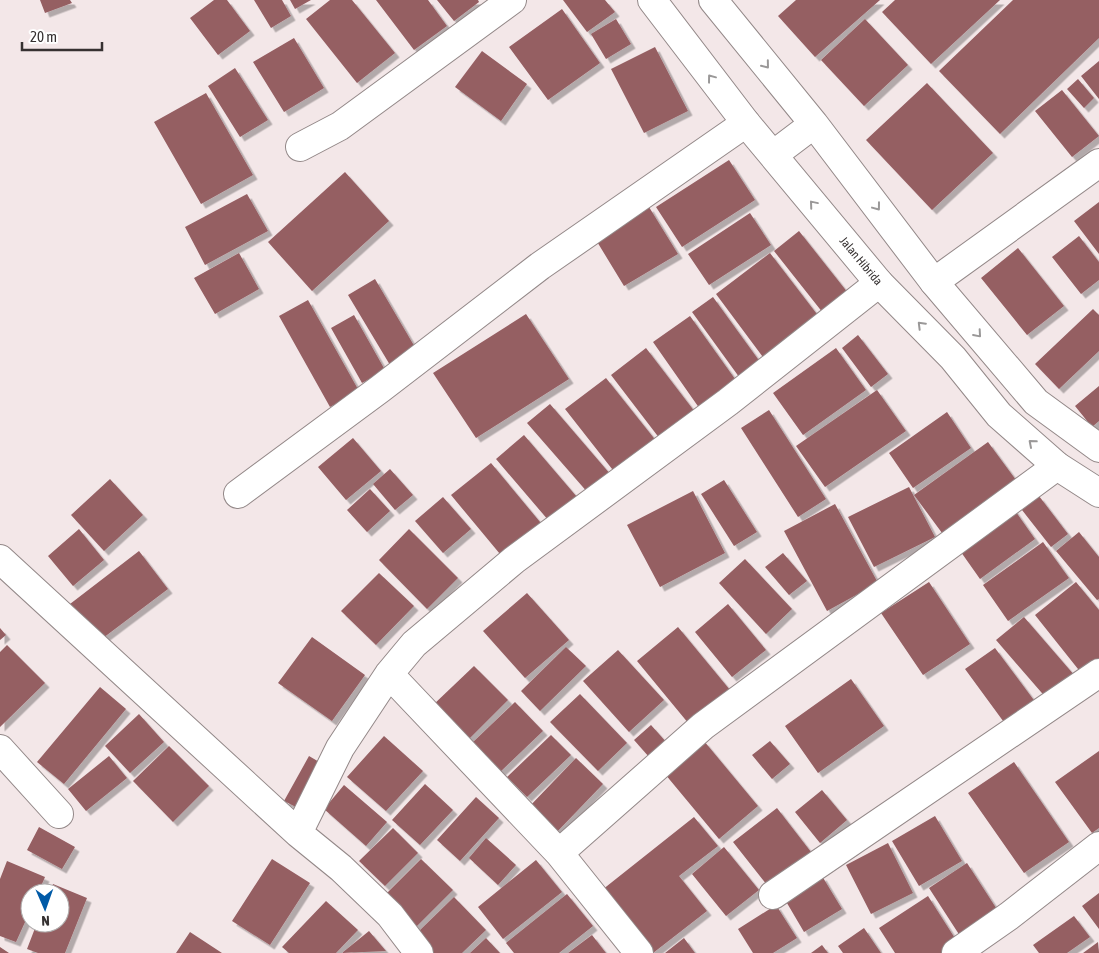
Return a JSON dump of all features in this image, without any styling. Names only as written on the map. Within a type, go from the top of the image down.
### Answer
[{"type":"street","points":[[300,148],[340,126],[512,0]]},
{"type":"street","name":"Jalan Hibrida","points":[[652,0],[746,123],[879,283],[954,358],[999,415],[1057,466],[1099,493]]},
{"type":"street","points":[[713,0],[814,124],[934,282],[1036,402],[1099,448]]},
{"type":"street","points":[[238,494],[380,390],[540,266],[746,123]]},
{"type":"street","points":[[774,155],[814,124]]},
{"type":"street","points":[[934,282],[1099,163]]},
{"type":"street","points":[[298,832],[340,748],[389,674],[414,644],[514,560],[728,402],[879,283]]},
{"type":"street","points":[[559,852],[703,726],[1057,466]]},
{"type":"street","points":[[0,559],[298,832],[341,868],[383,908],[411,950]]},
{"type":"street","points":[[389,674],[559,852],[639,953]]},
{"type":"street","points":[[773,895],[1099,674]]},
{"type":"street","points":[[0,749],[59,814]]},
{"type":"street","points":[[956,953],[1009,916],[1099,846]]},
{"type":"building","points":[[40,0],[70,0],[72,3],[45,13]]},
{"type":"building","points":[[214,0],[227,0],[250,31],[218,55],[190,18]]},
{"type":"building","points":[[254,0],[282,0],[291,16],[271,28]]},
{"type":"building","points":[[290,0],[311,0],[295,9]]},
{"type":"building","points":[[330,0],[352,0],[395,53],[357,83],[306,19]]},
{"type":"building","points":[[376,0],[428,0],[447,26],[414,50]]},
{"type":"building","points":[[437,0],[478,0],[479,2],[454,21]]},
{"type":"building","points":[[563,0],[605,0],[615,12],[587,32]]},
{"type":"building","points":[[796,0],[880,0],[815,57],[778,16]]},
{"type":"building","points":[[895,0],[1000,0],[931,64],[882,12]]},
{"type":"building","points":[[1013,0],[1099,0],[1099,38],[1000,134],[939,71]]},
{"type":"building","points":[[562,9],[600,63],[548,100],[509,47]]},
{"type":"building","points":[[616,19],[631,44],[606,59],[591,34]]},
{"type":"building","points":[[865,19],[908,65],[864,106],[821,60]]},
{"type":"building","points":[[294,38],[324,88],[284,112],[253,62]]},
{"type":"building","points":[[655,47],[688,111],[644,133],[611,69]]},
{"type":"building","points":[[482,51],[527,84],[501,121],[455,87]]},
{"type":"building","points":[[1099,61],[1099,99],[1081,76]]},
{"type":"building","points":[[235,68],[268,120],[240,137],[208,86]]},
{"type":"building","points":[[1078,79],[1094,98],[1084,108],[1067,89]]},
{"type":"building","points":[[927,83],[993,153],[932,210],[866,140]]},
{"type":"building","points":[[1062,90],[1099,136],[1072,157],[1035,111]]},
{"type":"building","points":[[206,93],[253,175],[201,204],[154,122]]},
{"type":"building","points":[[729,160],[755,200],[682,247],[656,207]]},
{"type":"building","points":[[345,172],[389,221],[312,291],[268,242]]},
{"type":"building","points":[[247,194],[268,231],[205,265],[185,227]]},
{"type":"building","points":[[1099,202],[1099,254],[1074,221]]},
{"type":"building","points":[[649,207],[678,254],[624,286],[596,240]]},
{"type":"building","points":[[750,213],[771,245],[709,285],[688,254]]},
{"type":"building","points":[[799,231],[852,298],[827,318],[774,251]]},
{"type":"building","points":[[1079,236],[1099,262],[1099,280],[1081,294],[1052,257]]},
{"type":"building","points":[[1018,248],[1064,306],[1027,335],[981,278]]},
{"type":"building","points":[[239,253],[259,289],[215,314],[194,278]]},
{"type":"building","points":[[770,253],[823,322],[768,364],[716,294]]},
{"type":"building","points":[[375,279],[416,349],[390,365],[348,295]]},
{"type":"building","points":[[713,297],[763,366],[742,381],[692,312]]},
{"type":"building","points":[[308,300],[359,391],[330,407],[279,316]]},
{"type":"building","points":[[1093,309],[1099,315],[1099,351],[1059,389],[1035,364]]},
{"type":"building","points":[[526,314],[569,379],[476,438],[433,373]]},
{"type":"building","points":[[354,315],[385,370],[362,383],[331,328]]},
{"type":"building","points":[[690,316],[740,386],[702,412],[653,342]]},
{"type":"building","points":[[858,335],[888,374],[871,387],[842,348]]},
{"type":"building","points":[[646,348],[695,412],[660,439],[611,375]]},
{"type":"building","points":[[836,348],[866,390],[803,435],[773,393]]},
{"type":"building","points":[[606,378],[657,442],[616,474],[565,409]]},
{"type":"building","points":[[1099,386],[1099,421],[1092,427],[1075,406]]},
{"type":"building","points":[[877,390],[906,431],[825,487],[796,446]]},
{"type":"building","points":[[550,404],[611,475],[589,494],[527,423]]},
{"type":"building","points":[[769,410],[826,499],[798,517],[741,428]]},
{"type":"building","points":[[947,412],[971,448],[913,488],[889,453]]},
{"type":"building","points":[[524,435],[577,497],[549,521],[496,459]]},
{"type":"building","points":[[353,438],[381,471],[346,500],[318,467]]},
{"type":"building","points":[[988,442],[1019,484],[945,537],[914,495]]},
{"type":"building","points":[[491,463],[545,528],[505,560],[451,495]]},
{"type":"building","points":[[390,469],[413,495],[395,510],[373,484]]},
{"type":"building","points":[[110,479],[143,515],[104,551],[71,515]]},
{"type":"building","points":[[724,480],[757,532],[734,546],[701,494]]},
{"type":"building","points":[[909,487],[935,537],[874,567],[848,517]]},
{"type":"building","points":[[370,489],[390,511],[367,532],[347,510]]},
{"type":"building","points":[[693,491],[725,553],[660,587],[627,525]]},
{"type":"building","points":[[1039,496],[1068,534],[1051,547],[1022,510]]},
{"type":"building","points":[[443,497],[471,529],[443,553],[415,521]]},
{"type":"building","points":[[835,504],[878,583],[827,611],[784,531]]},
{"type":"building","points":[[1011,505],[1035,539],[980,579],[956,545]]},
{"type":"building","points":[[79,529],[104,560],[73,586],[48,556]]},
{"type":"building","points":[[409,529],[458,578],[427,609],[379,560]]},
{"type":"building","points":[[1079,532],[1099,557],[1099,599],[1097,600],[1056,551]]},
{"type":"building","points":[[1043,542],[1069,578],[1008,621],[983,585]]},
{"type":"building","points":[[139,551],[168,589],[99,641],[70,604]]},
{"type":"building","points":[[783,553],[807,581],[789,595],[765,567]]},
{"type":"building","points":[[745,559],[792,609],[766,634],[719,583]]},
{"type":"building","points":[[379,573],[414,606],[376,645],[341,611]]},
{"type":"building","points":[[929,582],[970,644],[923,675],[881,613]]},
{"type":"building","points":[[1076,582],[1099,610],[1099,660],[1082,674],[1035,615]]},
{"type":"building","points":[[527,593],[569,640],[525,678],[483,631]]},
{"type":"building","points":[[728,604],[766,650],[732,677],[695,632]]},
{"type":"building","points":[[1024,617],[1075,676],[1048,700],[996,640]]},
{"type":"building","points":[[678,627],[730,690],[689,724],[637,661]]},
{"type":"building","points":[[0,628],[6,635],[0,640]]},
{"type":"building","points":[[312,637],[365,675],[332,721],[278,683]]},
{"type":"building","points":[[7,645],[45,683],[0,727],[0,652]]},
{"type":"building","points":[[566,647],[586,666],[540,711],[521,691]]},
{"type":"building","points":[[995,648],[1036,703],[1006,725],[965,669]]},
{"type":"building","points":[[618,650],[664,700],[629,732],[583,681]]},
{"type":"building","points":[[474,666],[508,700],[467,741],[432,706]]},
{"type":"building","points":[[851,679],[884,726],[818,773],[785,726]]},
{"type":"building","points":[[100,687],[126,709],[64,784],[37,762]]},
{"type":"building","points":[[580,694],[627,743],[598,771],[550,722]]},
{"type":"building","points":[[515,702],[543,731],[498,774],[470,745]]},
{"type":"building","points":[[139,714],[164,742],[130,773],[105,746]]},
{"type":"building","points":[[651,725],[667,743],[650,758],[634,740]]},
{"type":"building","points":[[551,735],[571,755],[527,797],[507,777]]},
{"type":"building","points":[[384,736],[423,771],[386,811],[347,777]]},
{"type":"building","points":[[704,741],[758,806],[719,839],[665,774]]},
{"type":"building","points":[[770,741],[790,764],[772,779],[752,755]]},
{"type":"building","points":[[169,746],[209,786],[173,822],[133,781]]},
{"type":"building","points":[[1099,751],[1099,828],[1092,833],[1055,782]]},
{"type":"building","points":[[109,756],[127,778],[86,811],[68,789]]},
{"type":"building","points":[[309,756],[326,766],[302,810],[284,801]]},
{"type":"building","points":[[576,758],[603,784],[554,835],[527,809]]},
{"type":"building","points":[[1014,762],[1069,842],[1024,873],[968,793]]},
{"type":"building","points":[[425,784],[453,810],[420,845],[392,820]]},
{"type":"building","points":[[344,785],[387,822],[366,846],[324,809]]},
{"type":"building","points":[[822,790],[847,820],[820,843],[795,812]]},
{"type":"building","points":[[476,797],[499,818],[460,861],[437,840]]},
{"type":"building","points":[[777,808],[811,852],[767,885],[733,842]]},
{"type":"building","points":[[935,816],[962,861],[919,886],[892,841]]},
{"type":"building","points":[[694,817],[718,846],[679,876],[707,911],[653,953],[602,890]]},
{"type":"building","points":[[39,827],[75,847],[62,869],[27,850]]},
{"type":"building","points":[[393,828],[418,853],[385,886],[359,861]]},
{"type":"building","points":[[486,838],[516,865],[498,885],[469,858]]},
{"type":"building","points":[[888,843],[913,893],[871,914],[846,865]]},
{"type":"building","points":[[724,847],[759,890],[726,916],[692,874]]},
{"type":"building","points":[[272,859],[310,883],[270,945],[232,921]]},
{"type":"building","points":[[421,859],[453,890],[413,930],[381,899]]},
{"type":"building","points":[[536,860],[562,892],[503,939],[478,907]]},
{"type":"building","points":[[7,861],[45,877],[42,883],[20,883],[20,933],[16,942],[0,936],[0,879]]},
{"type":"building","points":[[967,863],[1000,914],[962,939],[929,888]]},
{"type":"building","points":[[822,876],[842,909],[804,932],[784,898]]},
{"type":"building","points":[[70,891],[87,898],[65,953],[38,953],[27,949],[33,933],[70,933]]},
{"type":"building","points":[[1099,893],[1099,929],[1082,906]]},
{"type":"building","points":[[567,894],[593,926],[559,953],[514,953],[506,943]]},
{"type":"building","points":[[928,896],[958,943],[943,953],[895,953],[879,928]]},
{"type":"building","points":[[454,897],[486,930],[462,953],[432,953],[415,935]]},
{"type":"building","points":[[326,901],[358,930],[336,953],[289,953],[282,947]]},
{"type":"building","points":[[776,905],[797,938],[773,953],[753,953],[738,929]]},
{"type":"building","points":[[1074,916],[1090,937],[1067,953],[1039,953],[1033,945]]},
{"type":"building","points":[[864,928],[881,953],[843,953],[838,946]]},
{"type":"building","points":[[369,931],[386,951],[342,953]]},
{"type":"building","points":[[190,932],[222,953],[176,953]]},
{"type":"building","points":[[592,935],[606,953],[568,953]]},
{"type":"building","points":[[486,938],[500,953],[470,953]]},
{"type":"building","points":[[684,938],[695,953],[665,953]]},
{"type":"building","points":[[1098,942],[1099,953],[1083,953]]},
{"type":"building","points":[[822,945],[828,953],[811,953]]},
{"type":"building","points":[[0,947],[9,953],[0,953]]}]
